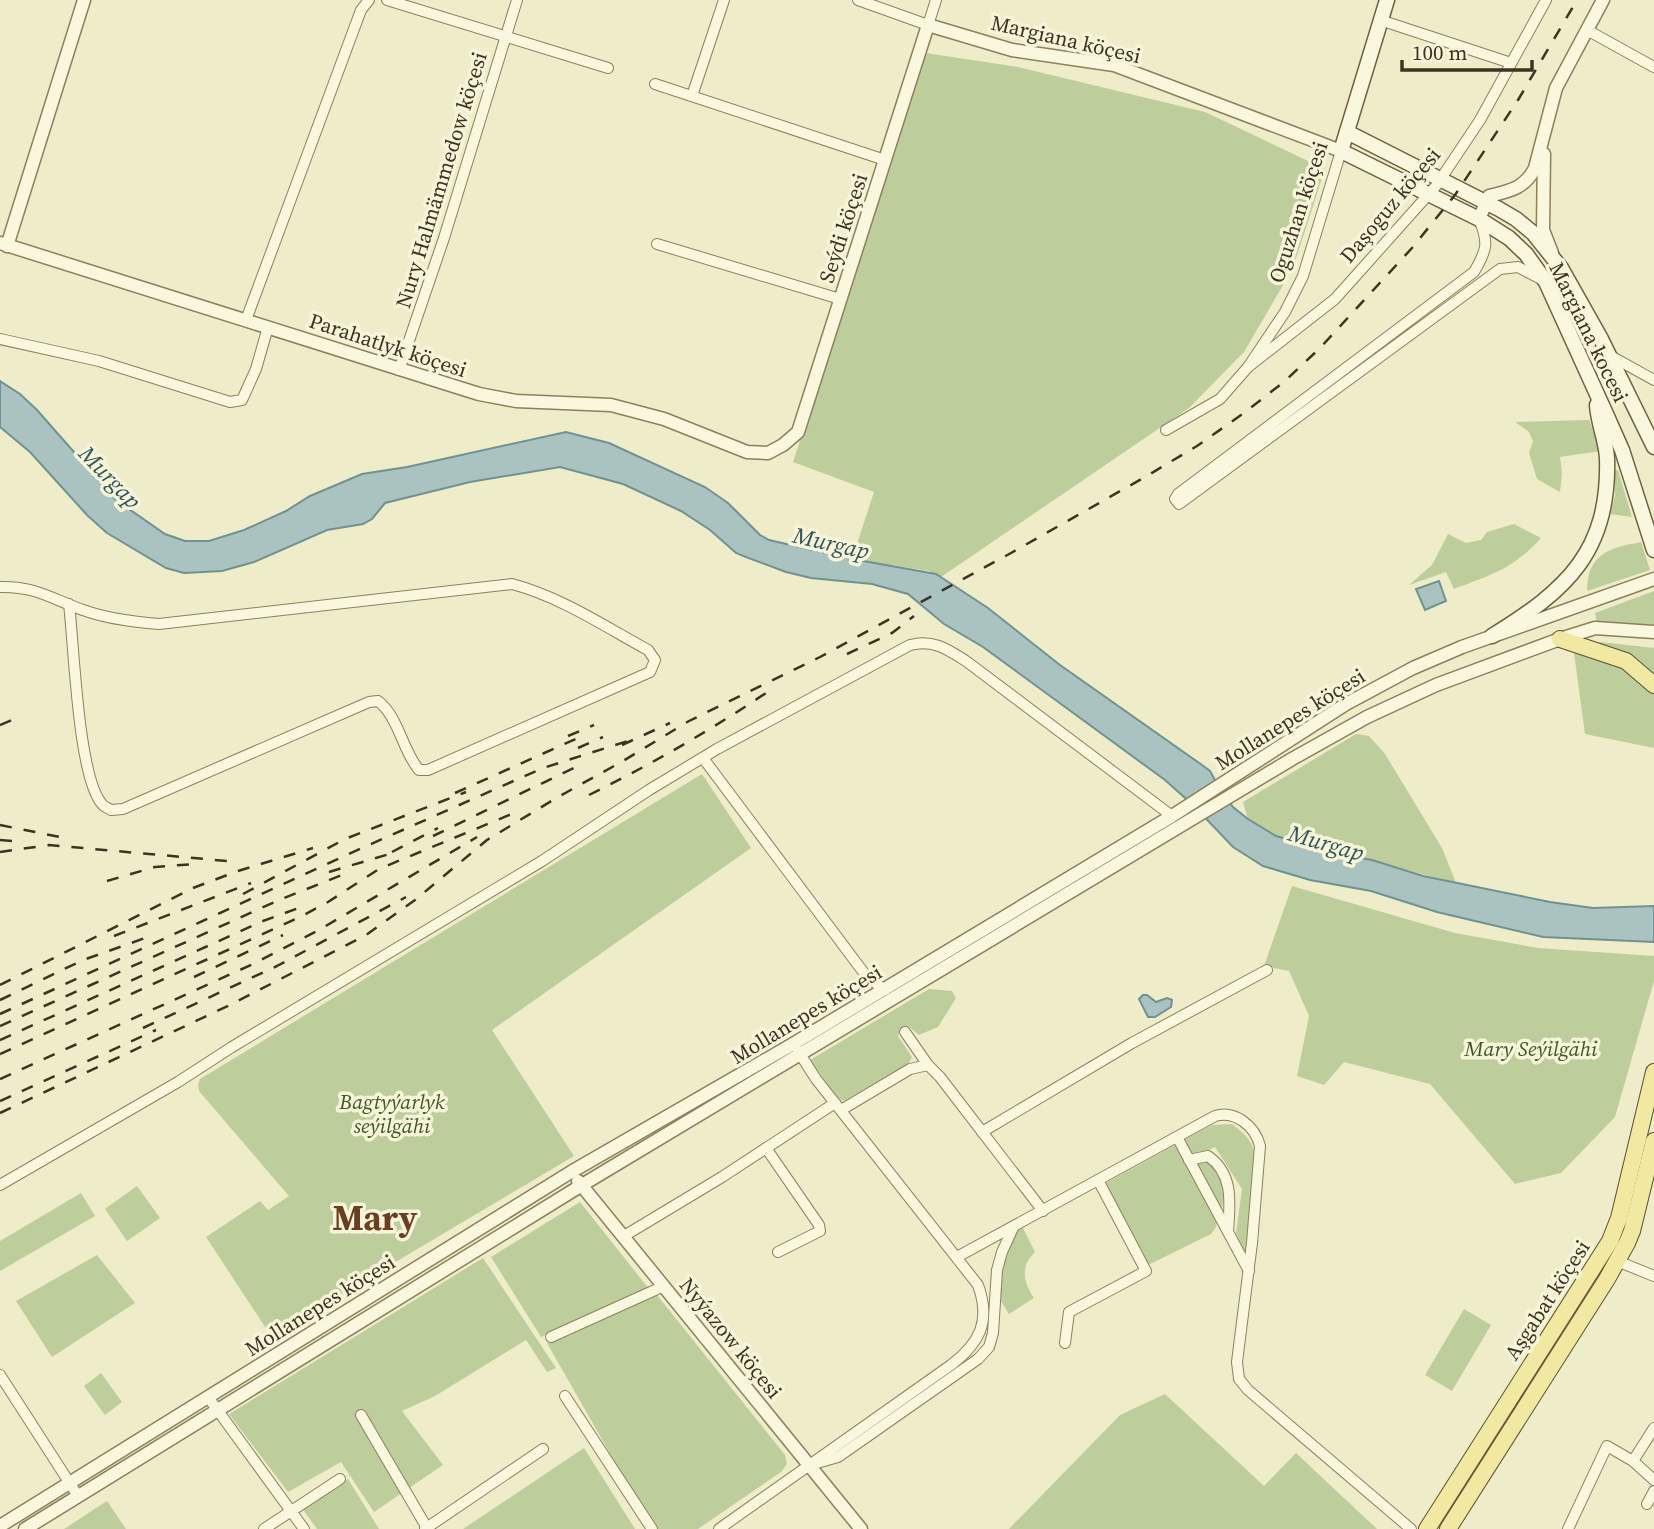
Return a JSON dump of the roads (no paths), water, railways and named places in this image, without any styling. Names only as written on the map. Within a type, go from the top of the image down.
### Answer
[{"type":"main road","name":"Oguzhan köçesi","points":[[1341,151],[1387,0]]},
{"type":"main road","name":"Margiana kocesi","points":[[1347,132],[1517,219],[1533,233],[1555,258],[1595,327],[1654,447]]},
{"type":"main road","name":"Margiana kocesi","points":[[1341,151],[1479,219],[1509,238],[1526,254],[1546,282],[1622,450],[1654,550]]},
{"type":"main road","points":[[1572,339],[1595,327]]},
{"type":"main road","points":[[1492,636],[1530,613],[1561,587],[1584,559],[1601,522],[1607,489],[1607,454],[1595,389]]},
{"type":"main road","points":[[1560,639],[1626,661],[1654,685]]},
{"type":"main road","name":"Aşgabat köçesi","points":[[1426,1529],[1609,1241],[1619,1218],[1654,1072]]},
{"type":"main road","name":"Aşgabat köçesi","points":[[1448,1529],[1617,1261],[1632,1231],[1654,1140]]},
{"type":"street","points":[[4,244],[85,0]]},
{"type":"street","points":[[246,320],[361,10],[369,0]]},
{"type":"street","points":[[387,0],[423,5],[608,68]]},
{"type":"street","name":"Nury Halmämmedow köçesi","points":[[399,370],[444,238],[517,0]]},
{"type":"street","points":[[692,96],[724,0]]},
{"type":"street","name":"Margiana köçesi","points":[[858,0],[1012,50],[1115,65],[1341,151]]},
{"type":"street","name":"Seýdi köçesi","points":[[768,453],[798,432],[936,0]]},
{"type":"street","name":"Daşoguz köçesi","points":[[1248,367],[1335,299],[1441,180],[1480,120],[1546,0]]},
{"type":"street","points":[[1546,282],[1518,267],[1500,269],[1352,370],[1178,494],[1175,499],[1179,504],[1352,370],[1474,272],[1482,259],[1487,237],[1479,219],[1489,196],[1523,186],[1530,178],[1556,88],[1604,0]]},
{"type":"street","points":[[1380,20],[1511,62]]},
{"type":"street","points":[[1587,30],[1654,67]]},
{"type":"street","points":[[655,84],[884,160]]},
{"type":"street","points":[[1544,136],[1543,229],[1555,258]]},
{"type":"street","name":"Oguzhan köçesi","points":[[1166,430],[1220,399],[1248,367],[1285,312],[1303,276],[1341,151]]},
{"type":"street","name":"Parahatlyk köçesi","points":[[4,244],[479,394],[516,401],[611,405],[664,419],[747,452],[768,453]]},
{"type":"street","points":[[657,244],[840,299]]},
{"type":"street","points":[[0,339],[99,361],[230,402],[242,400],[256,369],[268,327]]},
{"type":"street","points":[[1609,355],[1654,380]]},
{"type":"street","name":"Mollanepes köçesi","points":[[25,1529],[582,1185],[885,990],[1177,812],[1346,704],[1402,674],[1462,647],[1654,579]]},
{"type":"street","points":[[0,587],[19,586],[48,594],[117,620],[159,624],[512,584],[534,590],[567,605],[648,650],[655,660],[650,672],[428,769],[419,770],[412,762],[386,708],[378,701],[369,702],[123,809],[111,810],[101,803],[91,779],[82,742],[69,604]]},
{"type":"street","name":"Mollanepes köçesi","points":[[0,1526],[571,1172],[797,1049],[1367,717],[1436,685],[1595,628],[1654,632]]},
{"type":"street","points":[[0,1185],[178,1083],[232,1047],[542,861],[649,790],[784,711],[910,645],[934,643],[966,661],[1177,812]]},
{"type":"street","points":[[1283,746],[1292,759]]},
{"type":"street","points":[[703,758],[866,977],[885,990]]},
{"type":"street","points":[[982,1132],[1132,1043],[1267,970]]},
{"type":"street","points":[[905,1032],[1043,1211]]},
{"type":"street","points":[[719,1529],[969,1351],[979,1337],[982,1297],[978,1285],[838,1106],[797,1049]]},
{"type":"street","points":[[624,1236],[838,1106],[910,1069],[928,1065]]},
{"type":"street","points":[[957,1257],[1215,1116],[1225,1114],[1241,1119],[1258,1139],[1249,1270],[1237,1362],[1240,1379],[1248,1390],[1411,1529]]},
{"type":"street","points":[[1177,1137],[1249,1270]]},
{"type":"street","points":[[766,1148],[819,1225],[820,1231],[778,1252]]},
{"type":"street","points":[[1189,1160],[1208,1156],[1218,1164],[1224,1174],[1230,1199],[1228,1232]]},
{"type":"street","name":"Nyýazow köçesi","points":[[571,1172],[861,1529]]},
{"type":"street","points":[[1065,1343],[1069,1312],[1146,1271],[1098,1180]]},
{"type":"street","points":[[810,1465],[838,1457],[989,1347],[993,1333],[997,1270],[1013,1228]]},
{"type":"street","points":[[1617,1261],[1654,1276]]},
{"type":"street","points":[[551,1337],[664,1286]]},
{"type":"street","points":[[0,1375],[78,1496]]},
{"type":"street","points":[[565,1396],[652,1529]]},
{"type":"street","points":[[208,1397],[304,1529]]},
{"type":"street","points":[[361,1415],[426,1528],[543,1449]]},
{"type":"street","points":[[1633,1461],[1654,1428]]},
{"type":"street","points":[[1568,1529],[1607,1446],[1633,1461],[1654,1480]]},
{"type":"street","points":[[264,1529],[340,1479]]},
{"type":"street","points":[[1647,1504],[1654,1491]]},
{"type":"water","points":[[0,381],[20,394],[37,410],[116,500],[165,534],[185,541],[209,541],[244,530],[286,511],[310,496],[362,474],[407,467],[566,432],[609,443],[705,487],[728,503],[760,535],[769,540],[936,574],[988,608],[1060,665],[1210,771],[1233,807],[1276,836],[1423,876],[1550,902],[1593,908],[1654,906],[1654,942],[1543,937],[1437,912],[1371,891],[1310,880],[1263,866],[1233,847],[1165,780],[983,647],[944,624],[908,594],[872,584],[811,578],[786,572],[736,553],[710,530],[681,511],[623,484],[560,467],[470,482],[385,503],[372,519],[363,524],[327,530],[254,562],[222,571],[184,573],[166,568],[107,533],[30,452],[0,427]]},
{"type":"water","points":[[1439,581],[1446,601],[1425,610],[1416,589]]},
{"type":"water","points":[[1143,995],[1156,1002],[1167,998],[1172,1000],[1171,1007],[1155,1017],[1148,1017],[1139,999]]},
{"type":"railway","points":[[0,1113],[230,1005],[366,935],[415,900],[487,840],[558,797],[689,721],[820,657],[1011,553],[1197,446],[1244,413],[1285,381],[1320,348],[1412,248],[1455,195],[1518,100],[1577,0]]},
{"type":"railway","points":[[847,654],[892,633],[914,616]]},
{"type":"railway","points":[[589,795],[681,746],[769,691]]},
{"type":"railway","points":[[0,725],[12,720]]},
{"type":"railway","points":[[622,745],[670,723]]},
{"type":"railway","points":[[568,736],[594,725]]},
{"type":"railway","points":[[455,793],[580,737]]},
{"type":"railway","points":[[578,748],[603,737]]},
{"type":"railway","points":[[0,1014],[543,768],[631,740]]},
{"type":"railway","points":[[433,836],[584,763]]},
{"type":"railway","points":[[243,894],[345,839],[466,792]]},
{"type":"railway","points":[[0,1054],[302,916],[379,869],[519,811]]},
{"type":"railway","points":[[0,825],[65,838]]},
{"type":"railway","points":[[392,852],[438,828]]},
{"type":"railway","points":[[0,1079],[253,964],[319,930],[477,837]]},
{"type":"railway","points":[[0,840],[12,841]]},
{"type":"railway","points":[[0,852],[49,845],[227,861]]},
{"type":"railway","points":[[0,985],[193,888],[313,848]]},
{"type":"railway","points":[[329,872],[396,852]]},
{"type":"railway","points":[[107,881],[155,867],[195,864]]},
{"type":"railway","points":[[0,1026],[279,900],[342,875]]},
{"type":"railway","points":[[114,936],[251,883]]},
{"type":"railway","points":[[143,1028],[277,966],[406,897]]},
{"type":"railway","points":[[0,1040],[263,921],[307,905]]},
{"type":"railway","points":[[194,977],[283,935]]},
{"type":"railway","points":[[0,1000],[83,960],[148,937]]},
{"type":"railway","points":[[0,1101],[156,1030]]},
{"type":"district","name":"Mary","points":[[375,1218]]},
{"type":"water label","name":"Murgap","points":[[110,477]]},
{"type":"water label","name":"Murgap","points":[[831,543]]},
{"type":"water label","name":"Murgap","points":[[1326,843]]},
{"type":"park label","name":"Mary Seýilgähi","points":[[1531,1048]]},
{"type":"park label","name":"Bagtyýarlyk seýilgähi","points":[[392,1113]]}]
